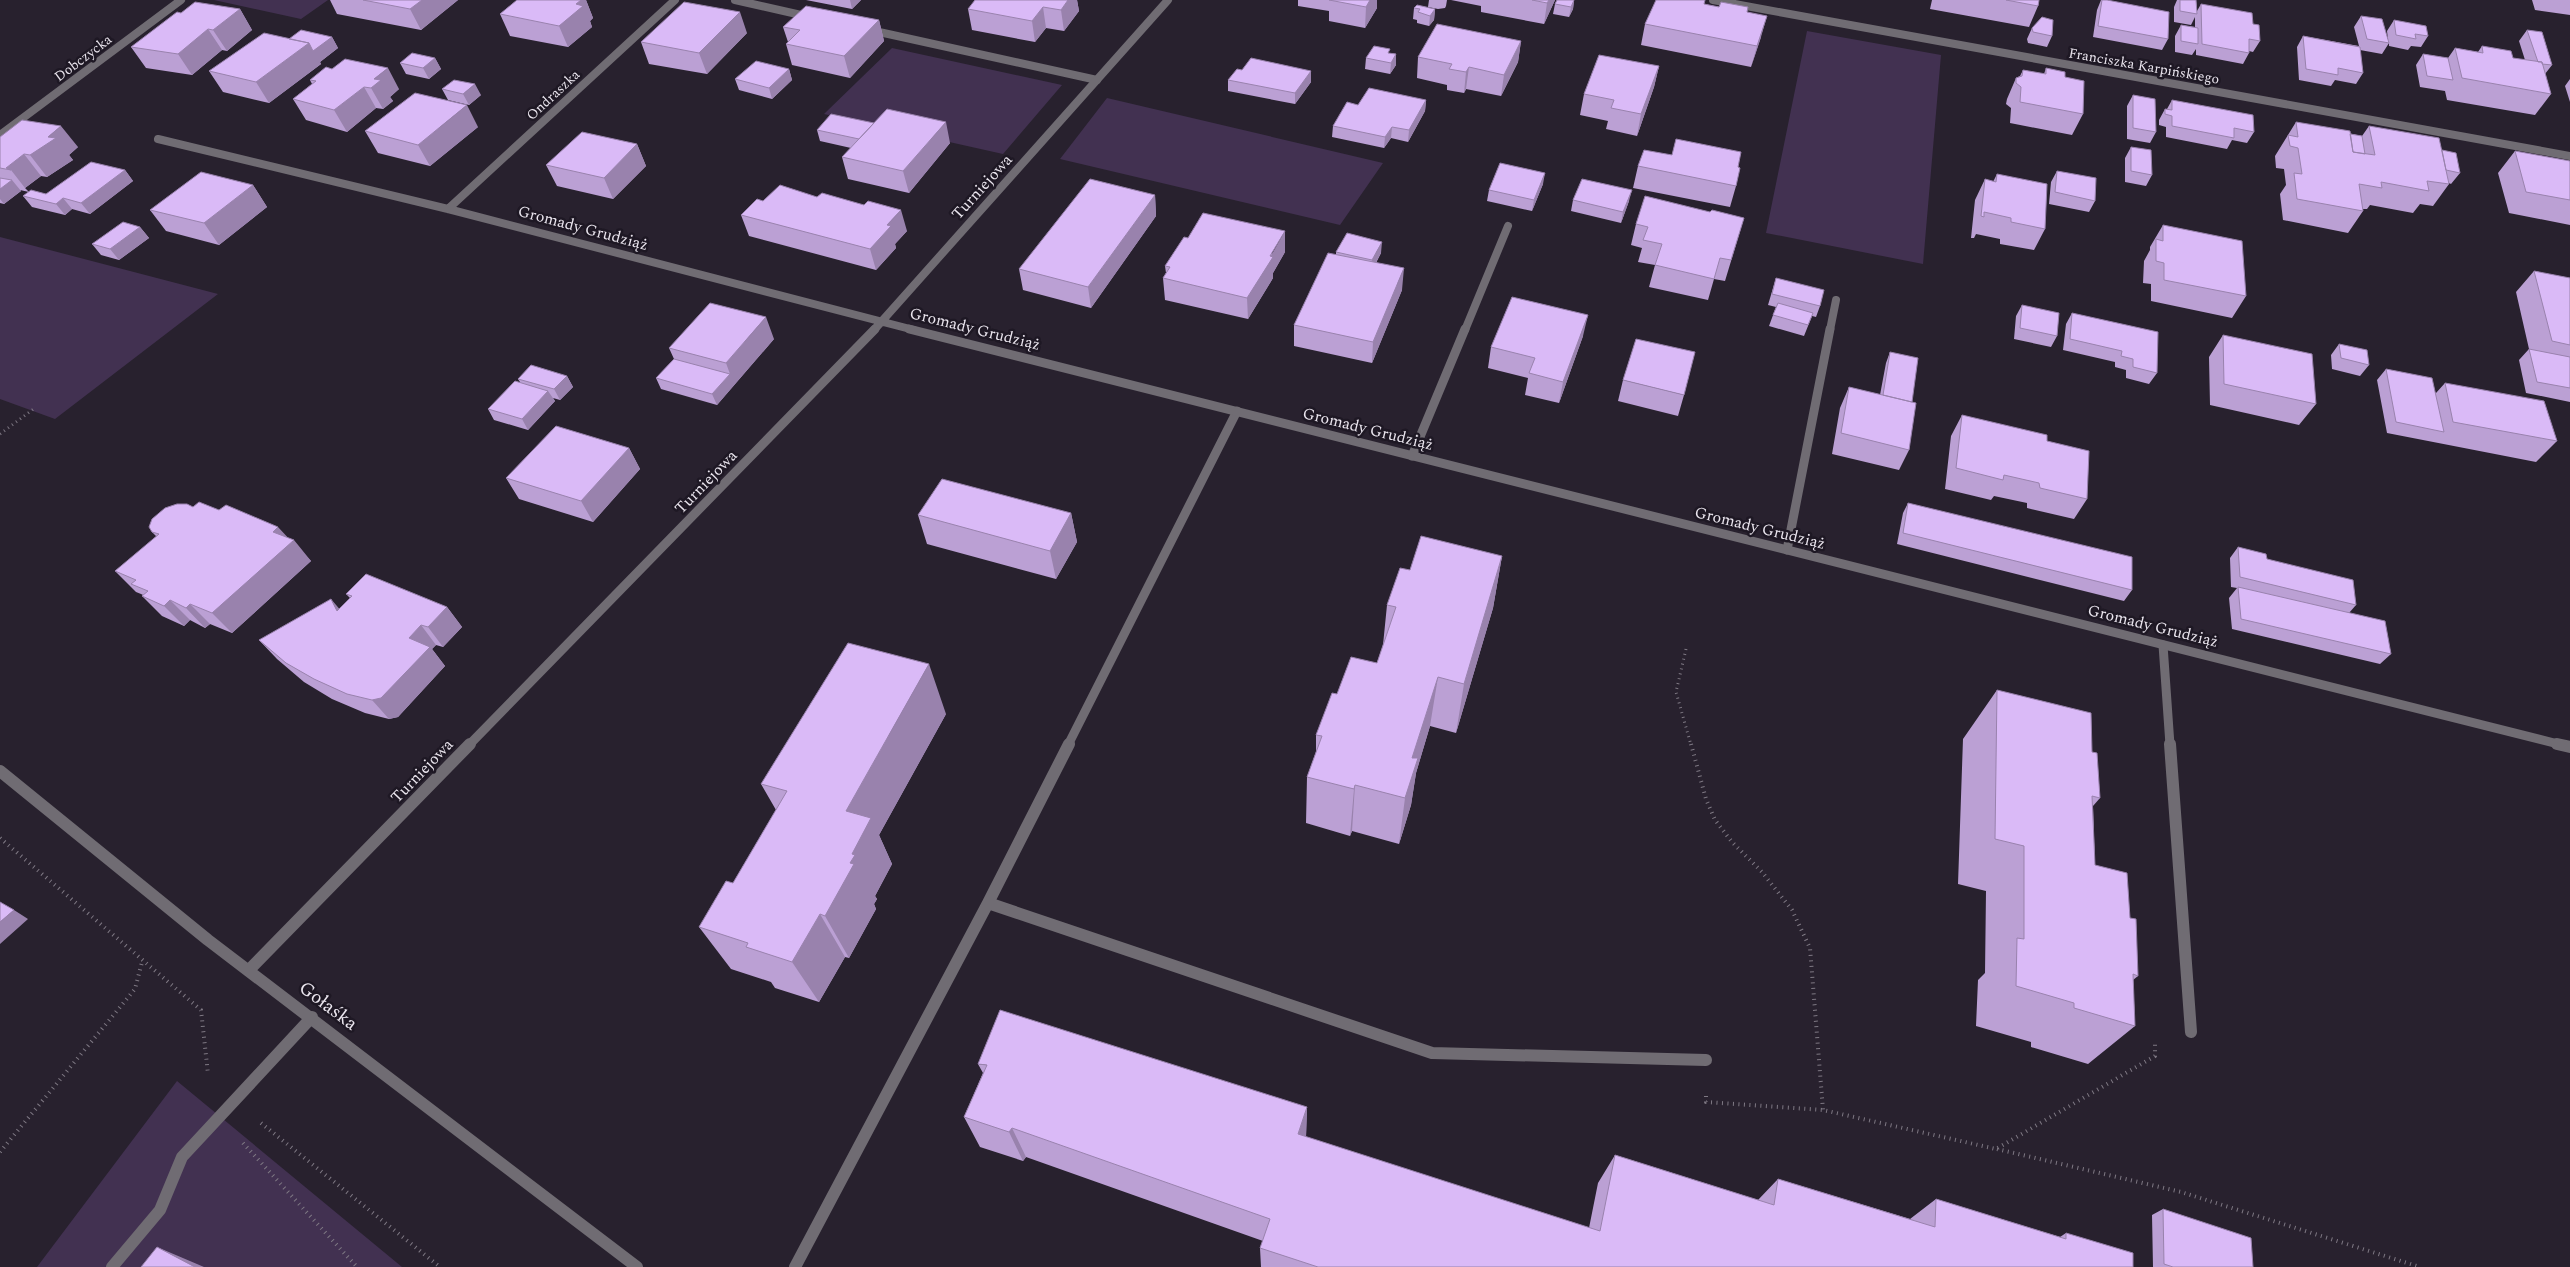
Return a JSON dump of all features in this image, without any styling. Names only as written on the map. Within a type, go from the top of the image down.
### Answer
[{"type":"street","name":"Dobczycka","points":[[0,135],[181,0]]},
{"type":"street","name":"Ondraszka","points":[[448,209],[675,0]]},
{"type":"street","points":[[735,0],[821,19]]},
{"type":"street","name":"Turniejowa","points":[[249,970],[882,322],[1168,0]]},
{"type":"street","name":"Franciszka Karpińskiego","points":[[1713,0],[2570,156]]},
{"type":"street","points":[[859,27],[1097,80]]},
{"type":"street","name":"Gromady Grudziąż","points":[[158,138],[448,209],[882,322],[2570,747]]},
{"type":"street","points":[[1412,456],[1508,226]]},
{"type":"street","points":[[1787,550],[1836,300]]},
{"type":"street","points":[[795,1267],[988,903],[1238,411]]},
{"type":"street","points":[[2163,645],[2191,1032]]},
{"type":"street","name":"Gołaśka","points":[[0,771],[208,940],[312,1017],[637,1267]]},
{"type":"street","points":[[988,903],[1432,1053],[1706,1060]]},
{"type":"street","points":[[112,1267],[160,1210],[182,1157],[312,1017]]},
{"type":"path","points":[[0,434],[35,408]]},
{"type":"path","points":[[1686,649],[1676,692],[1706,799],[1715,820],[1732,842],[1762,872],[1792,910],[1810,948],[1824,1110]]},
{"type":"path","points":[[0,838],[200,1010],[208,1080],[440,1267]]},
{"type":"path","points":[[0,1152],[135,989],[142,962]]},
{"type":"path","points":[[1996,1149],[2155,1056],[2154,1022],[2191,1032]]},
{"type":"path","points":[[1706,1060],[1706,1102],[1824,1110],[1996,1149],[2181,1192],[2420,1267]]},
{"type":"path","points":[[219,1116],[357,1267]]},
{"type":"shaded area","points":[[214,0],[328,0],[301,19]]},
{"type":"shaded area","points":[[1807,31],[1941,55],[1923,264],[1766,233]]},
{"type":"shaded area","points":[[892,48],[1062,85],[1003,154],[824,114]]},
{"type":"shaded area","points":[[1107,98],[1383,163],[1340,225],[1060,159]]},
{"type":"shaded area","points":[[0,237],[218,294],[55,419],[0,399]]},
{"type":"shaded area","points":[[177,1081],[402,1267],[37,1267]]},
{"type":"building","points":[[363,0],[422,0],[410,9]]},
{"type":"building","points":[[517,0],[581,0],[576,4],[583,6],[559,26],[500,14]]},
{"type":"building","points":[[975,0],[1068,0],[1061,10],[1043,7],[1032,21],[968,9]]},
{"type":"building","points":[[1329,0],[1370,0],[1366,7]]},
{"type":"building","points":[[1532,0],[1549,0],[1547,3]]},
{"type":"building","points":[[1557,0],[1574,0],[1571,7],[1555,4]]},
{"type":"building","points":[[1656,0],[1705,0],[1704,4],[1719,7],[1721,2],[1748,7],[1747,12],[1767,16],[1757,46],[1645,24]]},
{"type":"building","points":[[2006,0],[2039,0],[2038,6]]},
{"type":"building","points":[[2102,0],[2169,12],[2168,39],[2098,26]]},
{"type":"building","points":[[2180,0],[2196,0],[2197,14],[2180,11]]},
{"type":"building","points":[[195,2],[240,9],[213,30],[208,29],[178,54],[131,47],[177,12],[181,13]]},
{"type":"building","points":[[684,2],[740,12],[699,53],[641,42]]},
{"type":"building","points":[[2201,4],[2252,13],[2253,24],[2259,25],[2260,41],[2249,39],[2249,53],[2202,44]]},
{"type":"building","points":[[1417,5],[1435,9],[1430,16],[1418,12],[1420,9],[1414,8]]},
{"type":"building","points":[[806,6],[879,20],[844,56],[786,44],[800,30],[783,27]]},
{"type":"building","points":[[2361,16],[2382,19],[2389,43],[2367,39]]},
{"type":"building","points":[[2042,17],[2053,20],[2052,36],[2033,32],[2032,28]]},
{"type":"building","points":[[2394,20],[2426,26],[2428,36],[2415,34],[2416,39],[2396,35]]},
{"type":"building","points":[[1437,24],[1521,41],[1504,75],[1469,67],[1466,72],[1449,69],[1452,64],[1418,57]]},
{"type":"building","points":[[2181,25],[2198,28],[2198,44],[2181,41]]},
{"type":"building","points":[[301,30],[332,37],[313,51],[309,43],[289,39]]},
{"type":"building","points":[[2527,30],[2542,32],[2552,65],[2538,62]]},
{"type":"building","points":[[264,33],[309,43],[256,82],[209,71]]},
{"type":"building","points":[[2303,36],[2360,47],[2363,73],[2338,68],[2338,75],[2306,69]]},
{"type":"building","points":[[1374,46],[1390,49],[1388,53],[1396,54],[1391,63],[1366,58]]},
{"type":"building","points":[[2482,46],[2511,51],[2513,58],[2542,62],[2551,94],[2462,78],[2455,48],[2483,53]]},
{"type":"building","points":[[412,53],[435,58],[423,68],[400,63]]},
{"type":"building","points":[[2423,54],[2448,58],[2453,80],[2427,76]]},
{"type":"building","points":[[1599,55],[1659,66],[1641,114],[1611,108],[1614,100],[1584,94]]},
{"type":"building","points":[[1251,58],[1311,71],[1295,93],[1228,80],[1237,69],[1242,70]]},
{"type":"building","points":[[345,59],[388,68],[374,79],[381,80],[371,88],[364,87],[334,110],[293,99],[316,81],[310,80],[326,67],[332,69]]},
{"type":"building","points":[[756,61],[789,69],[769,88],[735,79]]},
{"type":"building","points":[[2046,68],[2065,72],[2065,77],[2084,81],[2083,114],[2020,102],[2021,87],[2016,83],[2016,78],[2022,76],[2023,70],[2046,74]]},
{"type":"building","points":[[454,80],[475,84],[463,94],[442,89]]},
{"type":"building","points":[[1369,88],[1426,100],[1409,130],[1392,127],[1385,137],[1333,126],[1347,102],[1358,105]]},
{"type":"building","points":[[415,93],[467,105],[418,145],[365,131]]},
{"type":"building","points":[[2133,95],[2155,99],[2156,132],[2133,128]]},
{"type":"building","points":[[2172,100],[2253,115],[2254,132],[2234,128],[2234,138],[2172,126],[2172,116],[2165,114],[2165,109],[2172,110]]},
{"type":"building","points":[[887,109],[946,122],[903,171],[842,157]]},
{"type":"building","points":[[831,114],[874,123],[859,139],[817,130]]},
{"type":"building","points":[[22,120],[61,126],[48,137],[56,138],[30,155],[24,154],[6,168],[11,170],[0,168],[0,137]]},
{"type":"building","points":[[2296,122],[2350,131],[2353,152],[2375,155],[2369,126],[2439,138],[2449,184],[2427,181],[2429,191],[2381,182],[2382,188],[2359,184],[2363,211],[2297,199],[2294,173],[2302,174],[2298,148],[2290,146],[2288,135],[2298,137]]},
{"type":"building","points":[[582,132],[637,144],[604,178],[546,165]]},
{"type":"building","points":[[2350,134],[2362,136],[2365,154],[2353,152]]},
{"type":"building","points":[[1676,139],[1741,152],[1736,186],[1638,166],[1644,150],[1672,155]]},
{"type":"building","points":[[2131,147],[2151,150],[2152,175],[2131,171]]},
{"type":"building","points":[[2442,150],[2456,153],[2460,173],[2446,170]]},
{"type":"building","points":[[2515,151],[2570,161],[2570,200],[2526,192]]},
{"type":"building","points":[[91,162],[125,170],[81,203],[63,198],[56,204],[23,196],[31,190],[46,194]]},
{"type":"building","points":[[1500,163],[1545,173],[1534,200],[1489,190]]},
{"type":"building","points":[[2057,171],[2096,178],[2095,201],[2055,192]]},
{"type":"building","points":[[201,172],[253,185],[204,223],[150,210]]},
{"type":"building","points":[[1997,174],[2047,184],[2045,229],[2011,222],[2011,218],[1984,212],[1984,217],[1981,216],[1985,179],[1996,182]]},
{"type":"building","points":[[0,178],[12,180],[0,189]]},
{"type":"building","points":[[1090,179],[1155,195],[1088,287],[1019,269]]},
{"type":"building","points":[[1582,179],[1632,190],[1623,212],[1573,200]]},
{"type":"building","points":[[780,185],[817,197],[822,193],[864,205],[868,201],[901,210],[887,225],[891,226],[870,249],[741,215],[757,199],[763,201]]},
{"type":"building","points":[[1645,196],[1710,212],[1712,210],[1744,218],[1731,260],[1720,258],[1714,279],[1655,265],[1662,244],[1643,240],[1648,227],[1636,224]]},
{"type":"building","points":[[1203,213],[1285,231],[1270,256],[1273,257],[1247,298],[1163,278],[1170,267],[1165,266],[1184,237],[1188,238]]},
{"type":"building","points":[[123,222],[140,227],[110,249],[92,244]]},
{"type":"building","points":[[2163,225],[2242,241],[2246,296],[2164,280],[2164,263],[2156,261],[2156,239],[2163,241]]},
{"type":"building","points":[[1347,233],[1382,242],[1372,260],[1336,252]]},
{"type":"building","points":[[1328,253],[1404,268],[1373,342],[1294,325]]},
{"type":"building","points":[[2534,271],[2570,278],[2570,345],[2552,341]]},
{"type":"building","points":[[1776,278],[1824,290],[1820,306],[1772,294]]},
{"type":"building","points":[[1512,297],[1588,315],[1563,382],[1529,373],[1535,358],[1491,347]]},
{"type":"building","points":[[710,303],[766,317],[726,363],[669,348]]},
{"type":"building","points":[[1778,303],[1813,313],[1808,325],[1773,315]]},
{"type":"building","points":[[2022,305],[2059,313],[2057,336],[2020,328]]},
{"type":"building","points":[[2072,313],[2158,332],[2157,373],[2133,367],[2133,359],[2121,356],[2122,351],[2070,339]]},
{"type":"building","points":[[2223,335],[2312,354],[2316,404],[2224,384]]},
{"type":"building","points":[[1636,339],[1695,352],[1684,395],[1623,380]]},
{"type":"building","points":[[2339,344],[2367,350],[2369,365],[2341,358]]},
{"type":"building","points":[[2529,349],[2570,357],[2570,388],[2537,382]]},
{"type":"building","points":[[1890,352],[1918,358],[1912,402],[1883,395]]},
{"type":"building","points":[[674,359],[730,374],[712,394],[656,378]]},
{"type":"building","points":[[531,365],[567,376],[554,389],[518,379]]},
{"type":"building","points":[[2386,369],[2432,378],[2444,432],[2396,422]]},
{"type":"building","points":[[515,381],[548,391],[522,419],[488,409]]},
{"type":"building","points":[[2445,383],[2544,401],[2557,441],[2453,422]]},
{"type":"building","points":[[1849,387],[1916,403],[1909,450],[1841,433]]},
{"type":"building","points":[[1962,415],[2047,435],[2047,441],[2089,451],[2087,499],[2040,488],[2039,483],[2004,475],[2003,480],[1956,468]]},
{"type":"building","points":[[556,426],[629,448],[581,501],[506,478]]},
{"type":"building","points":[[942,479],[1071,513],[1050,551],[918,515]]},
{"type":"building","points":[[199,502],[219,510],[226,505],[278,527],[273,532],[294,540],[212,613],[190,604],[186,608],[170,600],[164,606],[142,596],[148,591],[131,584],[136,580],[115,571],[159,534],[152,532],[149,527],[152,519],[165,508],[177,504],[187,504],[193,507]]},
{"type":"building","points":[[1908,503],[2132,557],[2132,590],[1903,533]]},
{"type":"building","points":[[1421,536],[1502,556],[1464,684],[1438,677],[1412,758],[1418,758],[1405,798],[1355,785],[1354,789],[1307,777],[1322,736],[1316,735],[1332,693],[1337,694],[1351,657],[1377,663],[1396,607],[1387,605],[1400,568],[1410,570]]},
{"type":"building","points":[[2238,547],[2266,554],[2267,559],[2353,580],[2356,605],[2240,577]]},
{"type":"building","points":[[366,574],[447,607],[428,627],[421,625],[409,638],[430,647],[381,698],[372,700],[347,694],[314,679],[286,663],[259,640],[331,599],[337,611],[352,596],[346,594]]},
{"type":"building","points":[[2238,587],[2385,621],[2391,654],[2241,619]]},
{"type":"building","points":[[848,643],[929,664],[846,811],[871,818],[852,854],[855,855],[850,863],[854,864],[825,916],[820,914],[792,962],[746,947],[748,943],[699,927],[726,881],[733,883],[787,791],[761,784]]},
{"type":"building","points":[[1997,690],[2091,713],[2092,752],[2097,753],[2100,798],[2092,796],[2095,865],[2127,873],[2130,918],[2136,919],[2138,976],[2133,974],[2135,1026],[2074,1008],[2074,1003],[2016,986],[2017,938],[2024,939],[2024,846],[1995,839]]},
{"type":"building","points":[[0,902],[14,910],[0,922]]},
{"type":"building","points":[[1000,1010],[1307,1107],[1298,1134],[1600,1231],[1615,1155],[1774,1205],[1778,1179],[1935,1227],[1936,1199],[2066,1239],[2066,1233],[2133,1253],[2133,1267],[1318,1267],[1260,1248],[1270,1219],[1012,1128],[1009,1132],[964,1117],[987,1065],[978,1064]]},
{"type":"building","points":[[2163,1209],[2251,1238],[2253,1267],[2173,1267],[2164,1264]]},
{"type":"building","points":[[157,1247],[195,1267],[141,1267]]}]
